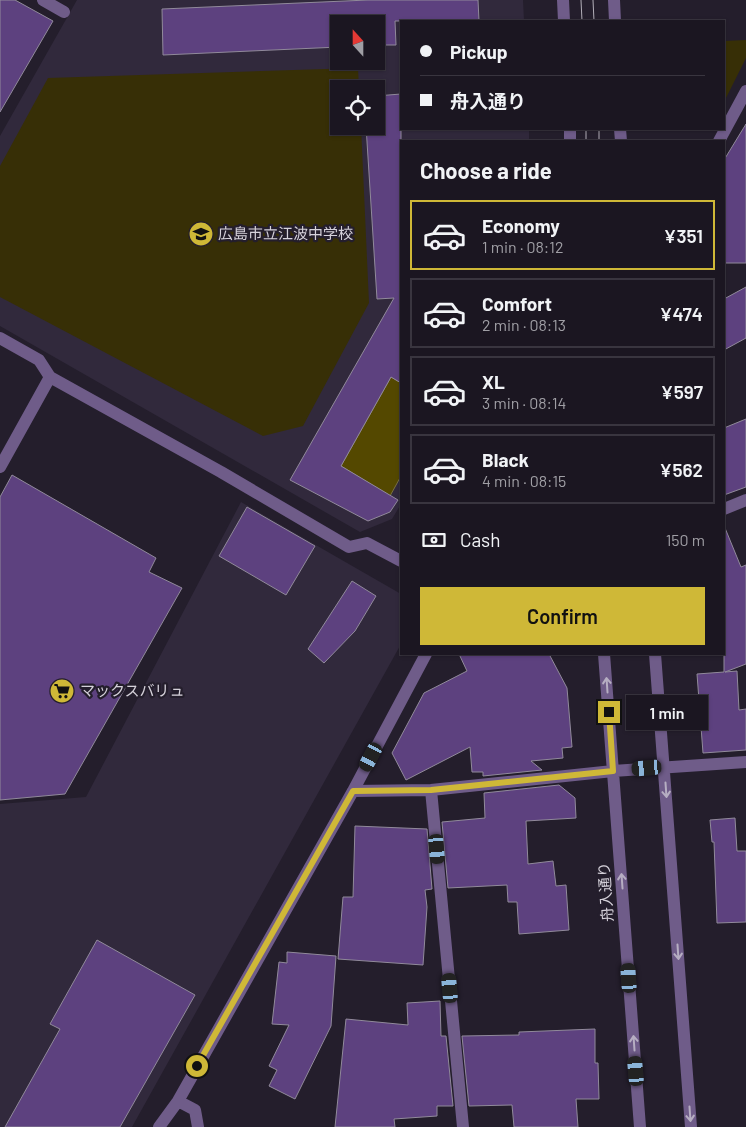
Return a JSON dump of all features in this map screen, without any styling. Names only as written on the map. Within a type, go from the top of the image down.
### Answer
[{"type":"street","points":[[43,0],[64,12]]},
{"type":"street","points":[[563,0],[564,20]]},
{"type":"street","points":[[614,0],[615,20]]},
{"type":"street","points":[[725,130],[746,91]]},
{"type":"street","points":[[0,338],[39,360],[50,377],[222,472],[349,547],[367,543],[400,560]]},
{"type":"street","points":[[0,466],[50,377]]},
{"type":"street","points":[[725,510],[746,500]]},
{"type":"street","points":[[160,1127],[178,1101],[353,791],[425,655]]},
{"type":"street","name":"舟入通り","points":[[604,655],[640,1127]]},
{"type":"street","points":[[656,655],[691,1127]]},
{"type":"street","points":[[353,791],[431,790],[613,771],[746,762]]},
{"type":"street","points":[[431,790],[463,1127]]},
{"type":"street","points":[[178,1101],[195,1110],[198,1127]]},
{"type":"shaded area","name":"広島市立江波中学校","points":[[77,0],[523,0],[524,20],[400,20],[400,130],[529,130],[529,140],[400,140],[400,506],[392,519],[360,532],[0,326],[0,136]]},
{"type":"shaded area","points":[[746,40],[746,58],[725,100],[725,41]]},
{"type":"shaded area","name":"広島市立江波中学校","points":[[330,69],[358,70],[359,80],[330,80],[330,135],[361,135],[369,303],[303,426],[263,436],[0,297],[0,166],[48,78]]},
{"type":"shaded area","points":[[391,377],[400,382],[400,478],[390,496],[341,466]]},
{"type":"shaded area","points":[[241,502],[400,593],[400,646],[132,1127],[0,1127],[0,804],[86,797]]},
{"type":"building","points":[[0,0],[15,0],[53,21],[0,112]]},
{"type":"building","points":[[368,0],[478,0],[479,20],[395,21],[396,45],[385,45],[385,15],[330,15],[330,47],[163,55],[162,9]]},
{"type":"building","points":[[400,94],[400,382],[391,377],[341,466],[398,500],[390,512],[368,521],[290,480],[394,298],[377,299],[367,135],[385,135],[385,95]]},
{"type":"building","points":[[746,124],[746,263],[725,263],[725,158]]},
{"type":"building","points":[[746,287],[746,338],[725,349],[725,298]]},
{"type":"building","points":[[746,419],[746,487],[725,495],[725,428]]},
{"type":"building","name":"マックスバリュ","points":[[12,475],[156,558],[149,572],[182,588],[65,794],[0,800],[0,497]]},
{"type":"building","points":[[247,507],[315,546],[286,595],[219,556]]},
{"type":"building","points":[[725,528],[741,567],[746,565],[746,664],[725,672],[737,671],[739,710],[746,709],[746,750],[703,753],[697,674],[724,672]]},
{"type":"building","points":[[352,581],[376,596],[355,631],[324,663],[308,649]]},
{"type":"building","points":[[459,655],[550,655],[567,688],[572,747],[562,748],[563,758],[531,761],[542,770],[483,776],[483,772],[472,772],[470,747],[406,780],[392,753],[424,693],[467,671]]},
{"type":"building","points":[[559,785],[575,798],[576,818],[526,821],[528,864],[553,861],[556,886],[566,885],[569,930],[519,934],[517,902],[508,902],[507,885],[448,888],[442,822],[485,818],[484,793]]},
{"type":"building","points":[[735,818],[737,851],[746,851],[746,922],[717,923],[714,842],[712,842],[710,820]]},
{"type":"building","points":[[355,826],[427,829],[432,889],[425,890],[427,907],[423,965],[338,959],[343,897],[353,897]]},
{"type":"building","points":[[97,940],[195,995],[120,1127],[5,1127],[60,1029],[50,1024]]},
{"type":"building","points":[[287,952],[336,956],[331,1026],[295,1099],[269,1086],[277,1070],[269,1066],[289,1025],[272,1024],[279,962],[287,963]]},
{"type":"building","points":[[440,1001],[441,1036],[446,1036],[453,1106],[437,1106],[437,1116],[394,1119],[395,1127],[335,1127],[346,1019],[408,1025],[407,1003]]},
{"type":"building","points":[[595,1029],[595,1063],[598,1063],[599,1099],[576,1099],[578,1127],[514,1127],[512,1105],[469,1106],[462,1036],[519,1035],[519,1032]]},
{"type":"tram line","points":[[581,0],[582,20]]},
{"type":"tram line","points":[[593,0],[594,20]]},
{"type":"tram line","points":[[586,130],[586,140]]},
{"type":"tram line","points":[[599,130],[599,140]]},
{"type":"place","name":"広島市立江波中学校","points":[[201,234]]},
{"type":"place","name":"マックスバリュ","points":[[62,691]]},
{"type":"route","points":[[197,1066],[353,791],[431,790],[613,771],[609,712]]}]
